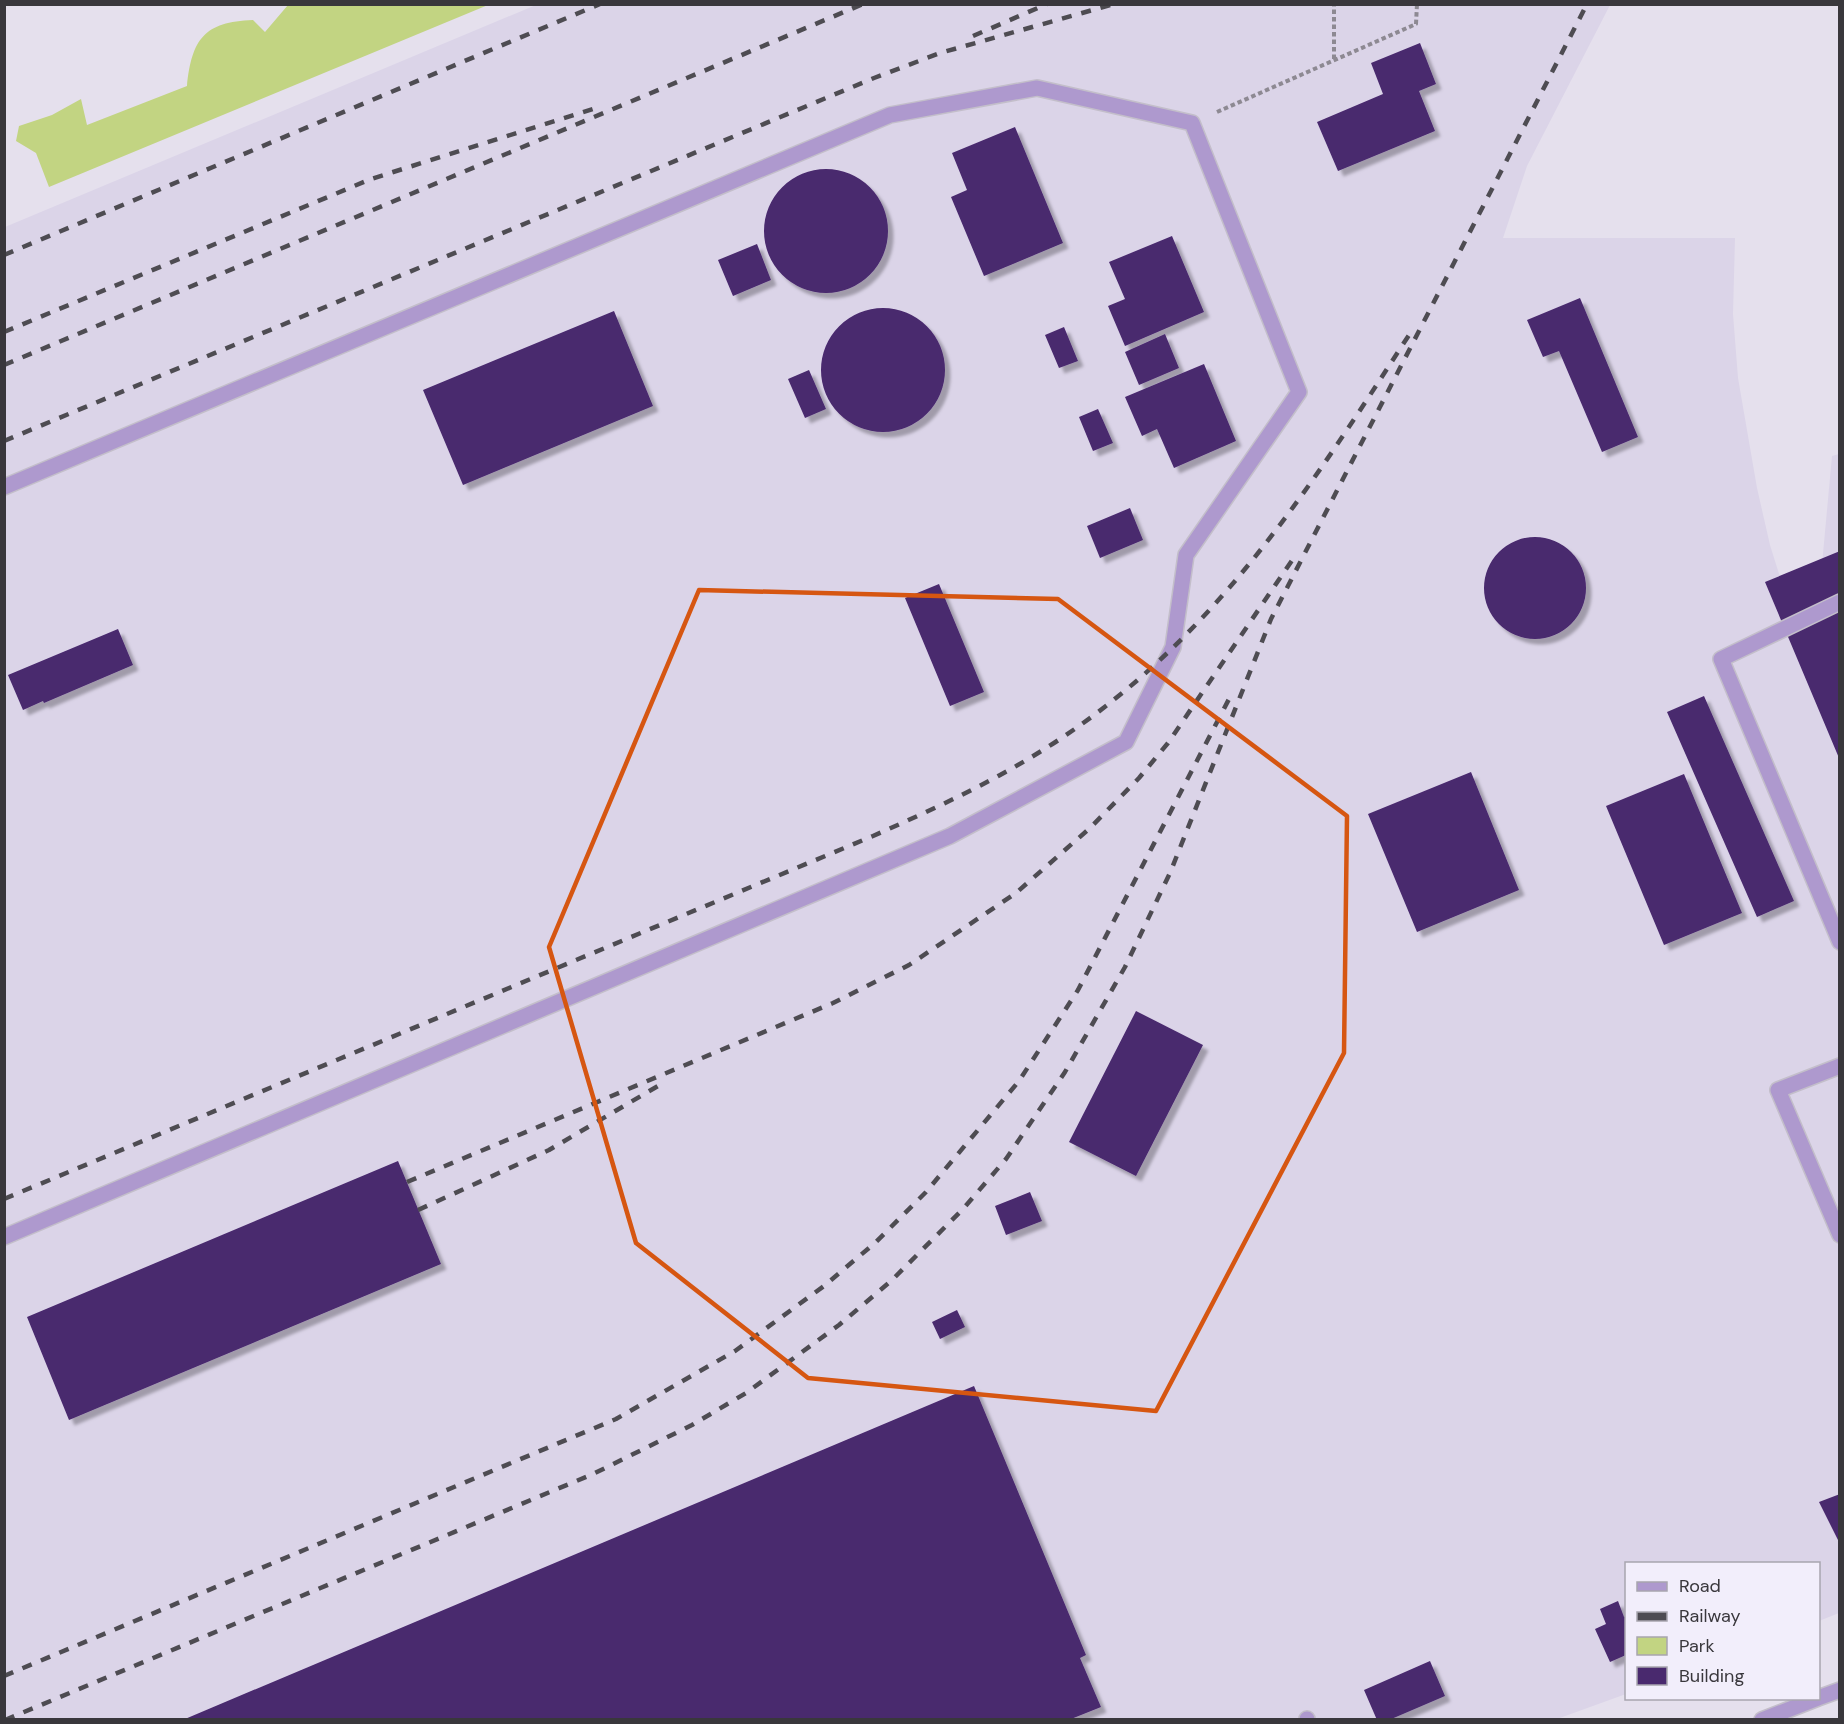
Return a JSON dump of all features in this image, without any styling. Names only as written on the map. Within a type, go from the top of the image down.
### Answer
[{"type":"lane","points":[[4,487],[890,116],[1037,88],[1192,123],[1299,392],[1186,555],[1173,647],[1126,742],[950,836],[4,1237]]},
{"type":"lane","points":[[1839,602],[1721,659],[1839,942]]},
{"type":"lane","points":[[1839,1066],[1778,1090],[1839,1235]]},
{"type":"lane","points":[[1820,1697],[1839,1690]]},
{"type":"lane","points":[[1762,1719],[1813,1700]]},
{"type":"path","points":[[1334,4],[1334,59]]},
{"type":"path","points":[[1192,123],[1416,24],[1417,4]]},
{"type":"highlighted area","points":[[699,590],[1058,599],[1347,816],[1344,1053],[1156,1411],[808,1378],[636,1243],[549,947]]},
{"type":"shaded area","points":[[536,5],[1610,5],[1527,166],[1503,238],[1735,238],[1733,314],[1738,378],[1757,488],[1770,545],[1790,609],[1819,597],[1832,456],[1839,454],[1839,1613],[1820,1621],[1820,1562],[1625,1562],[1625,1694],[1557,1719],[5,1720],[5,227]]},
{"type":"green space","points":[[288,5],[488,5],[49,187],[36,153],[16,141],[19,126],[52,115],[81,99],[87,125],[187,86],[189,70],[197,45],[212,29],[236,21],[253,20],[265,32]]},
{"type":"building","points":[[1420,43],[1436,84],[1419,91],[1435,131],[1338,171],[1317,122],[1383,94],[1371,63]]},
{"type":"building","points":[[1015,127],[1063,243],[984,276],[951,197],[967,190],[952,153]]},
{"type":"building","points":[[826,169],[850,174],[870,187],[883,207],[888,231],[883,255],[870,275],[850,288],[826,293],[802,288],[782,275],[769,255],[764,231],[769,207],[782,187],[802,174]]},
{"type":"building","points":[[1172,236],[1204,312],[1125,346],[1108,306],[1125,299],[1109,262]]},
{"type":"building","points":[[757,244],[771,280],[733,296],[718,260]]},
{"type":"building","points":[[1580,298],[1638,437],[1602,452],[1559,351],[1543,357],[1527,320]]},
{"type":"building","points":[[883,308],[907,313],[927,326],[940,346],[945,370],[940,394],[927,414],[907,427],[883,432],[859,427],[839,414],[826,394],[821,370],[826,346],[839,326],[859,313]]},
{"type":"building","points":[[614,311],[653,406],[463,485],[423,390]]},
{"type":"building","points":[[1064,327],[1078,361],[1059,368],[1045,335]]},
{"type":"building","points":[[1165,334],[1179,368],[1139,385],[1125,352]]},
{"type":"building","points":[[1204,364],[1236,441],[1174,468],[1157,429],[1142,436],[1125,397]]},
{"type":"building","points":[[809,370],[826,409],[805,418],[788,379]]},
{"type":"building","points":[[1098,409],[1113,443],[1093,451],[1079,417]]},
{"type":"building","points":[[1130,508],[1143,540],[1100,558],[1087,526]]},
{"type":"building","points":[[1535,537],[1555,541],[1571,552],[1582,568],[1586,588],[1582,608],[1571,624],[1555,635],[1535,639],[1515,635],[1499,624],[1488,608],[1484,588],[1488,568],[1499,552],[1515,541]]},
{"type":"building","points":[[1840,551],[1840,758],[1839,758],[1765,582]]},
{"type":"building","points":[[939,584],[984,692],[950,706],[905,598]]},
{"type":"building","points":[[118,629],[133,665],[23,710],[8,675]]},
{"type":"building","points":[[1704,696],[1794,901],[1757,917],[1667,712]]},
{"type":"building","points":[[1471,772],[1519,890],[1417,932],[1368,814]]},
{"type":"building","points":[[1684,774],[1742,913],[1664,945],[1606,806]]},
{"type":"building","points":[[1136,1011],[1203,1045],[1136,1176],[1069,1142]]},
{"type":"building","points":[[398,1161],[441,1264],[69,1420],[27,1317]]},
{"type":"building","points":[[1030,1192],[1042,1221],[1006,1235],[995,1206]]},
{"type":"building","points":[[957,1310],[965,1327],[940,1339],[932,1322]]},
{"type":"building","points":[[974,1386],[1086,1655],[1080,1658],[1101,1707],[1071,1719],[185,1719]]},
{"type":"building","points":[[1840,1494],[1840,1542],[1839,1542],[1819,1502]]},
{"type":"building","points":[[1618,1601],[1625,1616],[1625,1655],[1610,1662],[1595,1629],[1606,1624],[1600,1609]]},
{"type":"building","points":[[1430,1661],[1445,1696],[1389,1720],[1377,1720],[1364,1690]]},
{"type":"railway","points":[[4,255],[600,4]]},
{"type":"railway","points":[[4,365],[863,4]]},
{"type":"railway","points":[[973,36],[1047,4]]},
{"type":"railway","points":[[4,441],[874,78],[940,53],[1114,4]]},
{"type":"railway","points":[[5,1720],[593,1474],[692,1425],[746,1393],[839,1325],[891,1281],[963,1209],[1006,1159],[1065,1072],[1125,967],[1170,873],[1271,619],[1587,4]]},
{"type":"railway","points":[[4,332],[371,179],[599,107]]},
{"type":"railway","points":[[4,1199],[873,836],[966,793],[1054,743],[1111,702],[1163,657],[1210,609],[1254,558],[1294,505],[1409,335]]},
{"type":"railway","points":[[407,1182],[833,1003],[909,965],[1016,893],[1090,828],[1139,778],[1168,743],[1295,556]]},
{"type":"railway","points":[[4,1676],[616,1419],[735,1351],[824,1286],[876,1242],[926,1192],[1019,1081],[1078,990],[1229,699]]},
{"type":"railway","points":[[418,1210],[549,1150],[663,1083]]}]
